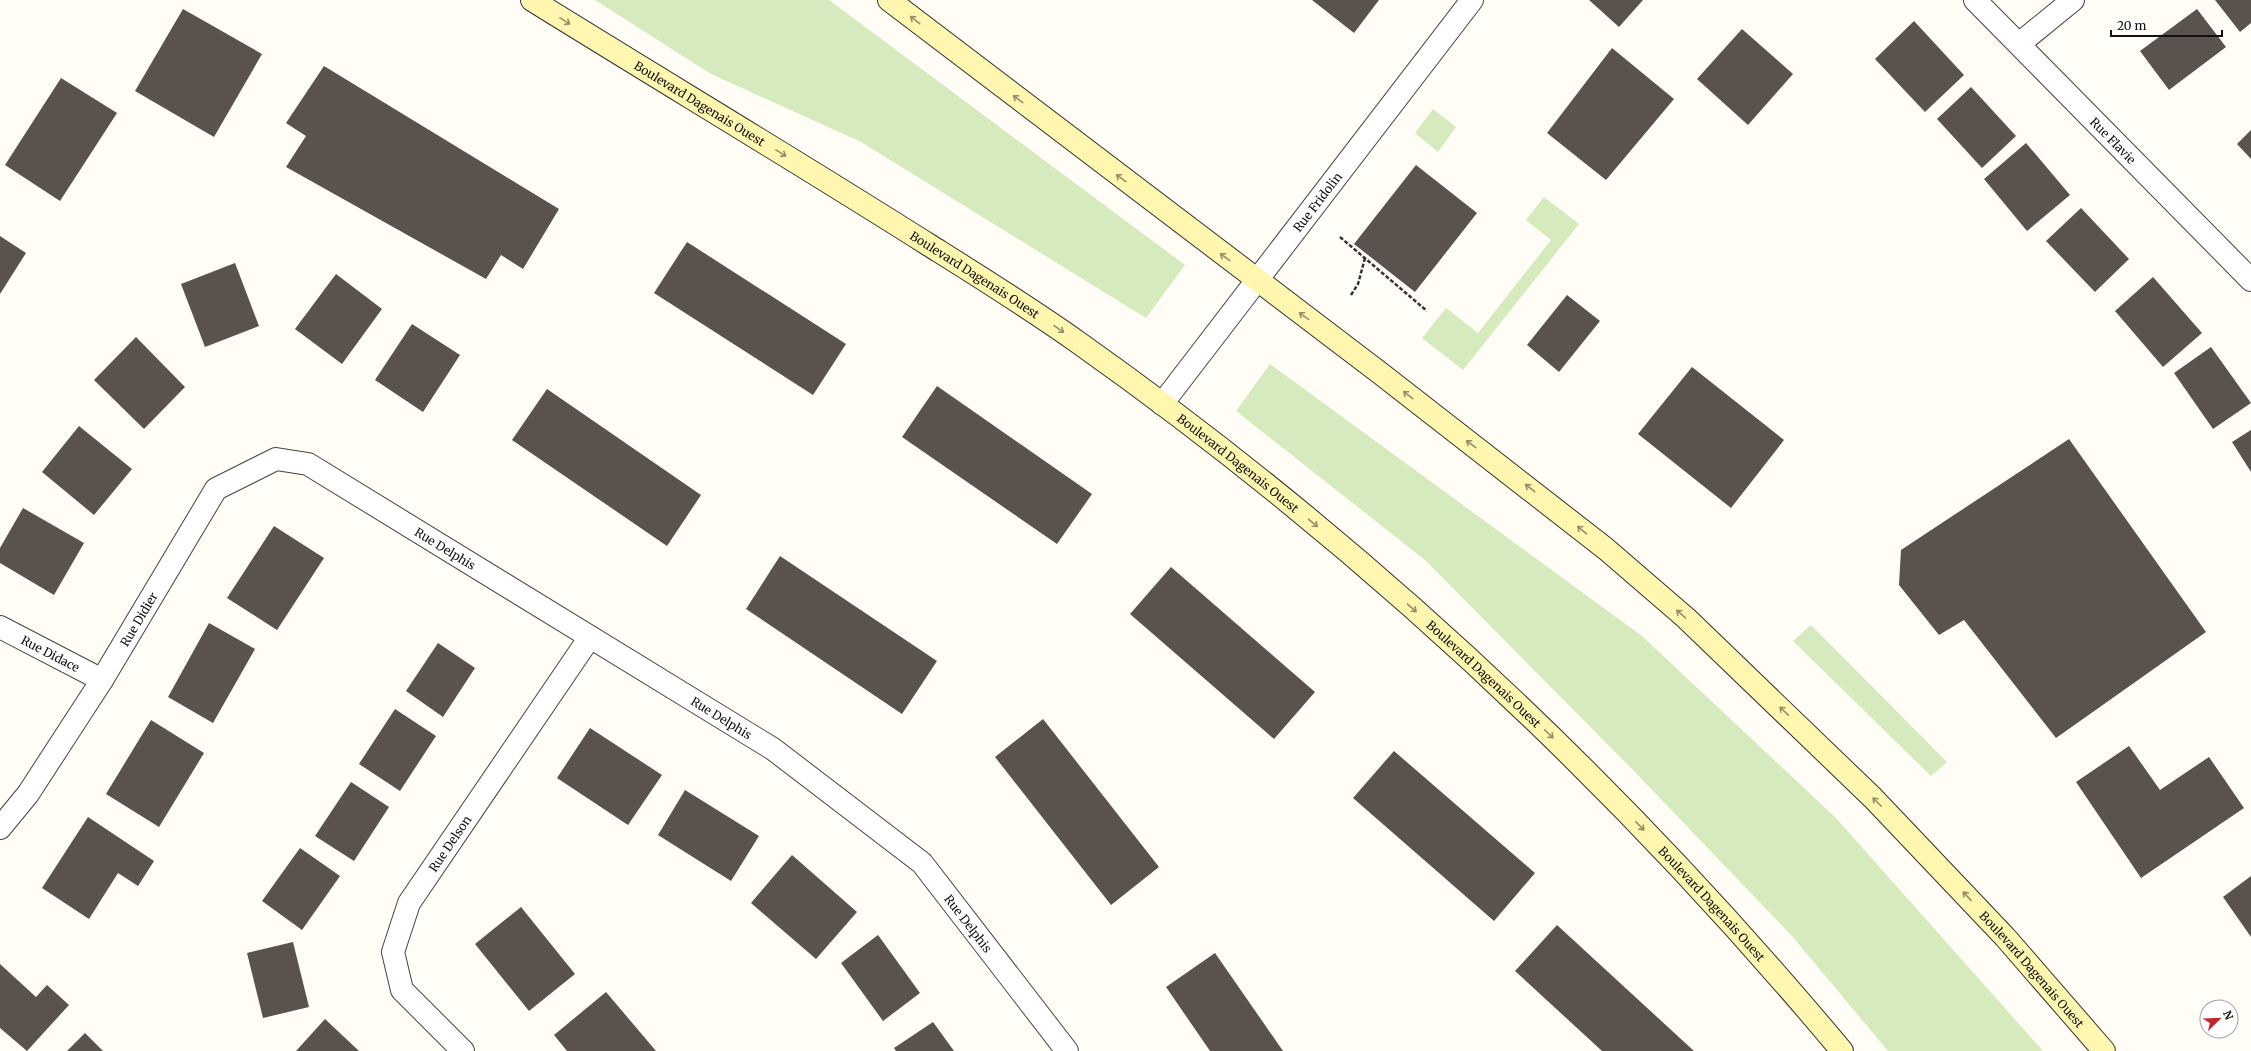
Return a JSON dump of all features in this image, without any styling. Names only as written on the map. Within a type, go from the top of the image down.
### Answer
[{"type":"main road","name":"Boulevard Dagenais Ouest","points":[[532,0],[954,260],[1052,324],[1162,404],[1267,484],[1388,586],[1529,716],[1622,807],[1710,900],[1842,1051]]},
{"type":"main road","name":"Boulevard Dagenais Ouest","points":[[889,0],[1557,509],[1686,618],[1831,756],[1905,830],[2005,936],[2104,1051]]},
{"type":"street","name":"Rue Fridolin","points":[[1162,404],[1472,0]]},
{"type":"street","name":"Rue Flavie","points":[[1975,0],[2251,280]]},
{"type":"street","points":[[2019,44],[2073,0]]},
{"type":"street","name":"Rue Didier","points":[[0,828],[28,794],[102,680],[216,489],[276,459],[308,464]]},
{"type":"street","name":"Rue Delphis","points":[[308,464],[773,749],[922,863],[1067,1051]]},
{"type":"street","name":"Rue Didace","points":[[0,627],[102,680]]},
{"type":"street","name":"Rue Delson","points":[[463,1051],[402,990],[393,952],[409,903],[590,637]]},
{"type":"path","points":[[1340,237],[1427,311]]},
{"type":"path","points":[[1351,295],[1358,284],[1365,258]]},
{"type":"green space","points":[[595,0],[829,0],[1185,265],[1146,318],[861,142],[711,74]]},
{"type":"green space","points":[[1433,109],[1456,127],[1438,152],[1415,133]]},
{"type":"green space","points":[[1544,197],[1579,224],[1463,370],[1422,338],[1446,308],[1478,333],[1551,240],[1526,220]]},
{"type":"green space","points":[[1270,364],[1642,636],[1836,818],[2043,1051],[1888,1051],[1792,936],[1633,770],[1425,560],[1236,411]]},
{"type":"green space","points":[[1811,625],[1947,762],[1931,776],[1793,641]]},
{"type":"building","points":[[1312,0],[1379,0],[1354,33]]},
{"type":"building","points":[[1589,0],[1643,0],[1619,27]]},
{"type":"building","points":[[2215,0],[2251,0],[2251,23],[2240,32]]},
{"type":"building","points":[[183,9],[262,54],[214,137],[135,91]]},
{"type":"building","points":[[2197,9],[2226,47],[2169,90],[2140,51]]},
{"type":"building","points":[[1914,21],[1964,75],[1925,112],[1875,59]]},
{"type":"building","points":[[1742,29],[1793,74],[1748,125],[1697,79]]},
{"type":"building","points":[[1612,48],[1674,99],[1606,180],[1547,133]]},
{"type":"building","points":[[324,66],[559,209],[523,269],[501,255],[486,279],[286,167],[306,136],[286,123]]},
{"type":"building","points":[[61,78],[117,113],[60,201],[5,165]]},
{"type":"building","points":[[1971,87],[2016,136],[1982,168],[1937,119]]},
{"type":"building","points":[[2251,130],[2251,159],[2237,144]]},
{"type":"building","points":[[2026,143],[2070,195],[2027,231],[1984,179]]},
{"type":"building","points":[[1416,165],[1477,213],[1415,292],[1354,244]]},
{"type":"building","points":[[2081,208],[2129,259],[2095,292],[2046,241]]},
{"type":"building","points":[[0,236],[26,253],[0,294]]},
{"type":"building","points":[[687,242],[846,344],[813,395],[654,293]]},
{"type":"building","points":[[235,263],[259,326],[205,347],[181,284]]},
{"type":"building","points":[[336,274],[382,309],[342,364],[295,329]]},
{"type":"building","points":[[2153,277],[2202,333],[2163,367],[2115,311]]},
{"type":"building","points":[[1567,295],[1600,321],[1559,372],[1527,345]]},
{"type":"building","points":[[412,324],[460,355],[423,412],[375,380]]},
{"type":"building","points":[[136,337],[185,387],[144,429],[94,380]]},
{"type":"building","points":[[2211,347],[2251,403],[2213,429],[2174,373]]},
{"type":"building","points":[[1692,367],[1784,440],[1731,508],[1638,434]]},
{"type":"building","points":[[937,386],[1092,494],[1057,544],[902,437]]},
{"type":"building","points":[[547,389],[701,495],[667,546],[512,440]]},
{"type":"building","points":[[79,426],[132,469],[94,515],[42,472]]},
{"type":"building","points":[[2251,430],[2251,472],[2232,442]]},
{"type":"building","points":[[2069,439],[2206,632],[2056,738],[1964,620],[1939,635],[1899,585],[1901,550]]},
{"type":"building","points":[[23,508],[84,543],[54,595],[0,563],[0,548]]},
{"type":"building","points":[[274,526],[324,558],[277,630],[227,598]]},
{"type":"building","points":[[780,556],[937,661],[902,714],[746,609]]},
{"type":"building","points":[[1171,567],[1315,692],[1274,739],[1130,614]]},
{"type":"building","points":[[209,623],[255,649],[213,723],[168,697]]},
{"type":"building","points":[[438,643],[475,668],[443,717],[406,691]]},
{"type":"building","points":[[395,709],[436,736],[400,791],[359,764]]},
{"type":"building","points":[[1043,719],[1159,867],[1111,905],[995,757]]},
{"type":"building","points":[[151,720],[204,753],[159,827],[106,794]]},
{"type":"building","points":[[590,728],[662,775],[628,825],[557,778]]},
{"type":"building","points":[[2129,746],[2160,790],[2209,757],[2244,808],[2141,878],[2076,782]]},
{"type":"building","points":[[1394,751],[1535,873],[1494,921],[1353,798]]},
{"type":"building","points":[[351,782],[389,807],[354,861],[315,836]]},
{"type":"building","points":[[685,790],[759,836],[731,881],[658,835]]},
{"type":"building","points":[[88,817],[154,861],[138,886],[118,873],[89,919],[42,888]]},
{"type":"building","points":[[300,848],[340,876],[302,930],[262,901]]},
{"type":"building","points":[[792,855],[857,912],[816,959],[751,903]]},
{"type":"building","points":[[2251,876],[2251,937],[2223,897]]},
{"type":"building","points":[[521,907],[575,974],[529,1011],[475,944]]},
{"type":"building","points":[[1557,925],[1694,1051],[1602,1051],[1515,971]]},
{"type":"building","points":[[878,935],[920,993],[883,1021],[841,963]]},
{"type":"building","points":[[293,942],[309,1007],[263,1018],[247,953]]},
{"type":"building","points":[[1215,953],[1283,1051],[1210,1051],[1166,987]]},
{"type":"building","points":[[0,964],[36,997],[47,985],[69,1005],[27,1051],[0,1028]]},
{"type":"building","points":[[606,992],[656,1051],[567,1051],[554,1035]]},
{"type":"building","points":[[325,1019],[359,1051],[296,1051]]},
{"type":"building","points":[[933,1022],[954,1051],[896,1051],[894,1048]]},
{"type":"building","points":[[85,1033],[103,1051],[67,1051]]}]
